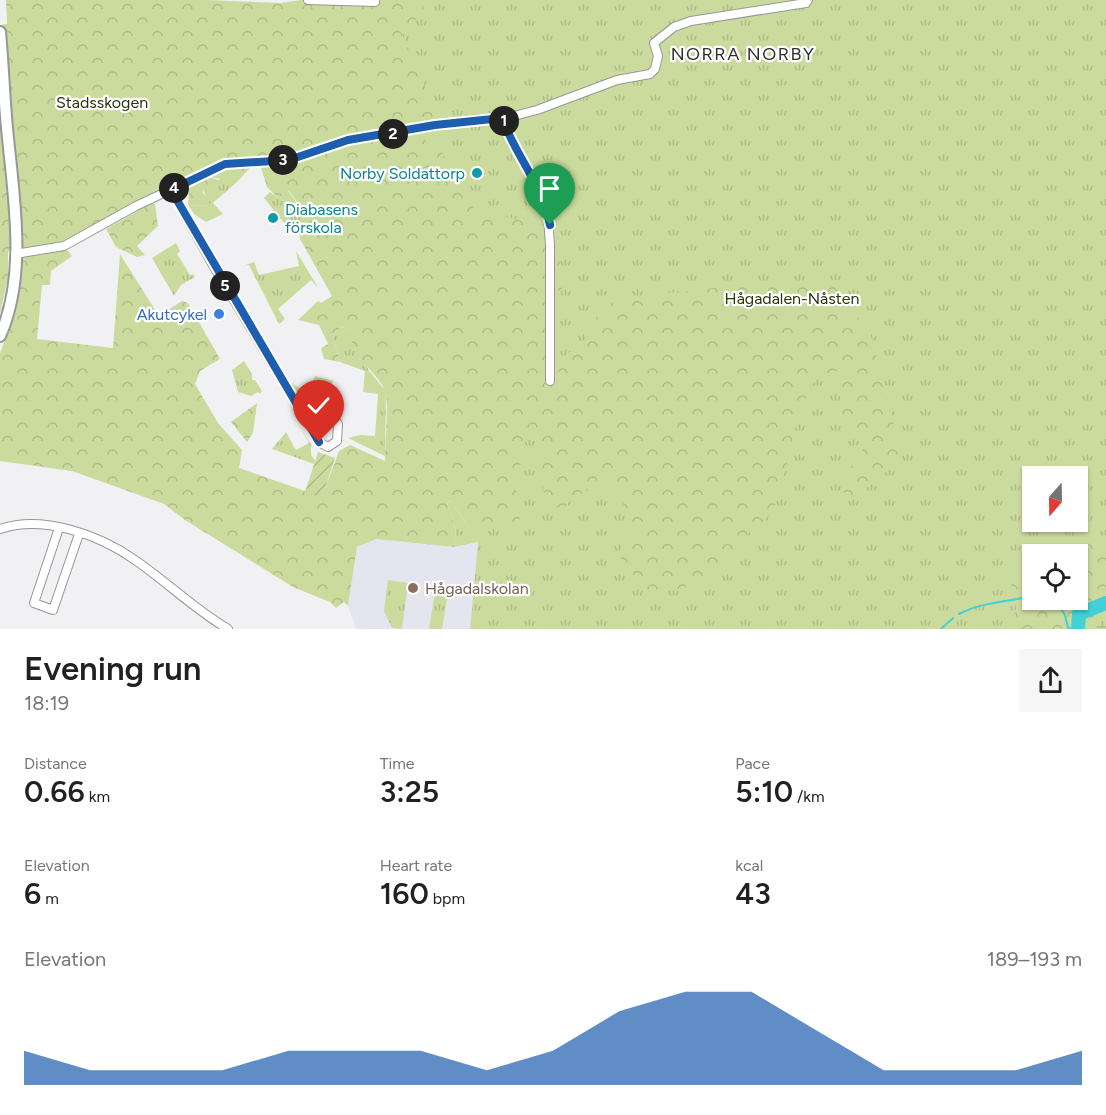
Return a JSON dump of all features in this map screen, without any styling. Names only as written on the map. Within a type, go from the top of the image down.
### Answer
[{"type":"street","points":[[308,0],[375,2]]},
{"type":"street","points":[[15,254],[64,246],[136,206],[225,164],[289,160],[348,140],[435,125],[502,118],[537,110],[617,80],[650,74],[655,69],[658,56],[654,43],[674,27],[692,21],[807,2]]},
{"type":"street","points":[[0,32],[13,193],[15,254],[11,307],[0,336]]},
{"type":"street","points":[[502,118],[512,142],[547,205],[550,234],[550,381]]},
{"type":"street","points":[[171,190],[214,267],[319,442],[328,447],[337,441],[340,429],[332,413],[309,403],[300,408]]},
{"type":"street","points":[[0,529],[35,524],[80,534],[135,560],[202,613],[228,629]]},
{"type":"street","points":[[58,528],[34,603],[53,610],[80,534]]},
{"type":"shaded area","name":"Hågadalskolan","points":[[376,539],[454,547],[478,542],[470,629],[356,629],[348,606],[357,547]]},
{"type":"green space","name":"Stadsskogen","points":[[6,0],[206,0],[281,3],[301,0],[423,0],[424,17],[399,27],[435,110],[433,123],[421,130],[430,151],[441,149],[450,178],[477,212],[557,226],[562,290],[556,291],[555,349],[548,349],[550,381],[558,378],[564,357],[583,346],[597,316],[616,299],[732,286],[841,280],[851,315],[857,316],[870,332],[900,447],[893,469],[882,474],[855,496],[844,492],[848,471],[863,449],[862,434],[846,430],[838,412],[843,378],[839,371],[821,374],[804,403],[798,419],[781,487],[771,513],[707,576],[685,587],[650,594],[641,578],[625,571],[619,553],[628,534],[628,516],[612,487],[602,476],[577,498],[555,509],[544,493],[542,454],[536,436],[524,443],[516,490],[523,502],[519,524],[469,528],[451,501],[447,502],[456,530],[454,547],[376,539],[357,547],[348,606],[344,602],[336,608],[330,602],[293,587],[185,520],[164,504],[72,471],[0,461],[0,353],[16,311],[21,259],[48,250],[25,253],[8,251],[8,277],[0,314],[0,25],[7,24]],"holes":[[[259,161],[267,187],[278,198],[289,191],[310,220],[299,228],[300,239],[332,296],[321,303],[318,301],[298,320],[319,325],[328,344],[321,348],[324,359],[340,362],[333,335],[341,327],[350,330],[354,348],[381,383],[386,395],[385,461],[350,445],[339,451],[322,497],[239,468],[242,450],[218,423],[195,384],[200,371],[220,359],[188,303],[182,301],[162,314],[157,313],[120,254],[113,348],[37,339],[42,285],[50,285],[51,271],[72,256],[65,247],[225,164]]]},
{"type":"green space","name":"Hågadalen-Nåsten","points":[[387,0],[1106,0],[1106,629],[470,629],[478,542],[454,547],[456,530],[447,502],[451,501],[469,528],[450,479]]},
{"type":"green space","points":[[249,164],[249,169],[238,181],[233,172],[229,176],[224,172],[223,179],[208,177],[210,187],[203,189],[203,193],[210,206],[188,205],[189,189],[201,178],[224,168]]},
{"type":"green space","points":[[224,171],[229,175],[233,171],[238,181],[213,203],[223,214],[206,222],[194,214],[188,205],[209,206],[203,189],[208,177],[219,180]]},
{"type":"green space","points":[[288,191],[310,220],[292,233],[264,198],[270,192],[278,198]]},
{"type":"green space","points":[[150,204],[155,204],[158,226],[137,246],[145,255],[137,257],[116,247],[106,229]]},
{"type":"green space","points":[[176,243],[180,251],[177,254],[190,275],[193,274],[195,277],[181,285],[174,296],[152,258]]},
{"type":"green space","points":[[296,251],[319,289],[311,280],[278,309],[285,319],[279,324],[249,265],[243,266],[254,262],[259,275],[299,266]]},
{"type":"green space","points":[[341,327],[351,330],[369,371],[386,391],[385,456],[348,438],[360,435],[375,436],[378,394],[363,392],[365,371],[340,362],[333,335]]},
{"type":"green space","points":[[244,361],[252,374],[252,380],[255,380],[262,391],[260,394],[258,392],[251,396],[238,392],[232,370]]},
{"type":"green space","points":[[315,376],[333,381],[329,395],[322,393],[319,398],[307,396],[291,385],[296,379],[293,384],[308,393]]},
{"type":"green space","points":[[257,403],[253,433],[247,442],[231,422]]},
{"type":"green space","points":[[298,424],[313,448],[311,446],[314,464],[272,449],[286,432],[296,450],[309,443]]},
{"type":"green space","points":[[318,452],[335,458],[322,498],[305,492]]},
{"type":"green space","points":[[1087,540],[1106,556],[1106,603],[1079,614],[1078,629],[1013,629],[1016,608],[1009,574],[1022,571],[1022,610],[1088,610],[1088,544],[1061,544],[1064,541]]},
{"type":"green space","points":[[388,580],[408,583],[402,629],[392,628],[384,611]]},
{"type":"green space","points":[[436,586],[449,588],[442,629],[429,629]]},
{"type":"green space","points":[[1106,603],[1106,629],[1078,629],[1079,614]]},
{"type":"waterway","points":[[959,614],[985,605],[1022,598]]},
{"type":"waterway","points":[[1078,629],[1079,614],[1106,603]]},
{"type":"waterway","points":[[1062,610],[1068,628],[1078,629]]},
{"type":"waterway","points":[[941,629],[953,618]]},
{"type":"place","name":"Norby Soldattorp","points":[[477,173]]},
{"type":"place","name":"Diabasens förskola","points":[[273,218]]},
{"type":"place","name":"Akutcykel","points":[[219,314]]},
{"type":"place","name":"Hågadalskolan","points":[[413,588]]},
{"type":"district","name":"NORRA NORBY","points":[[743,54]]},
{"type":"route","points":[[319,442],[214,267],[171,190],[225,164],[289,160],[348,140],[421,130],[435,125],[502,118],[512,142],[547,205],[550,225]]}]
